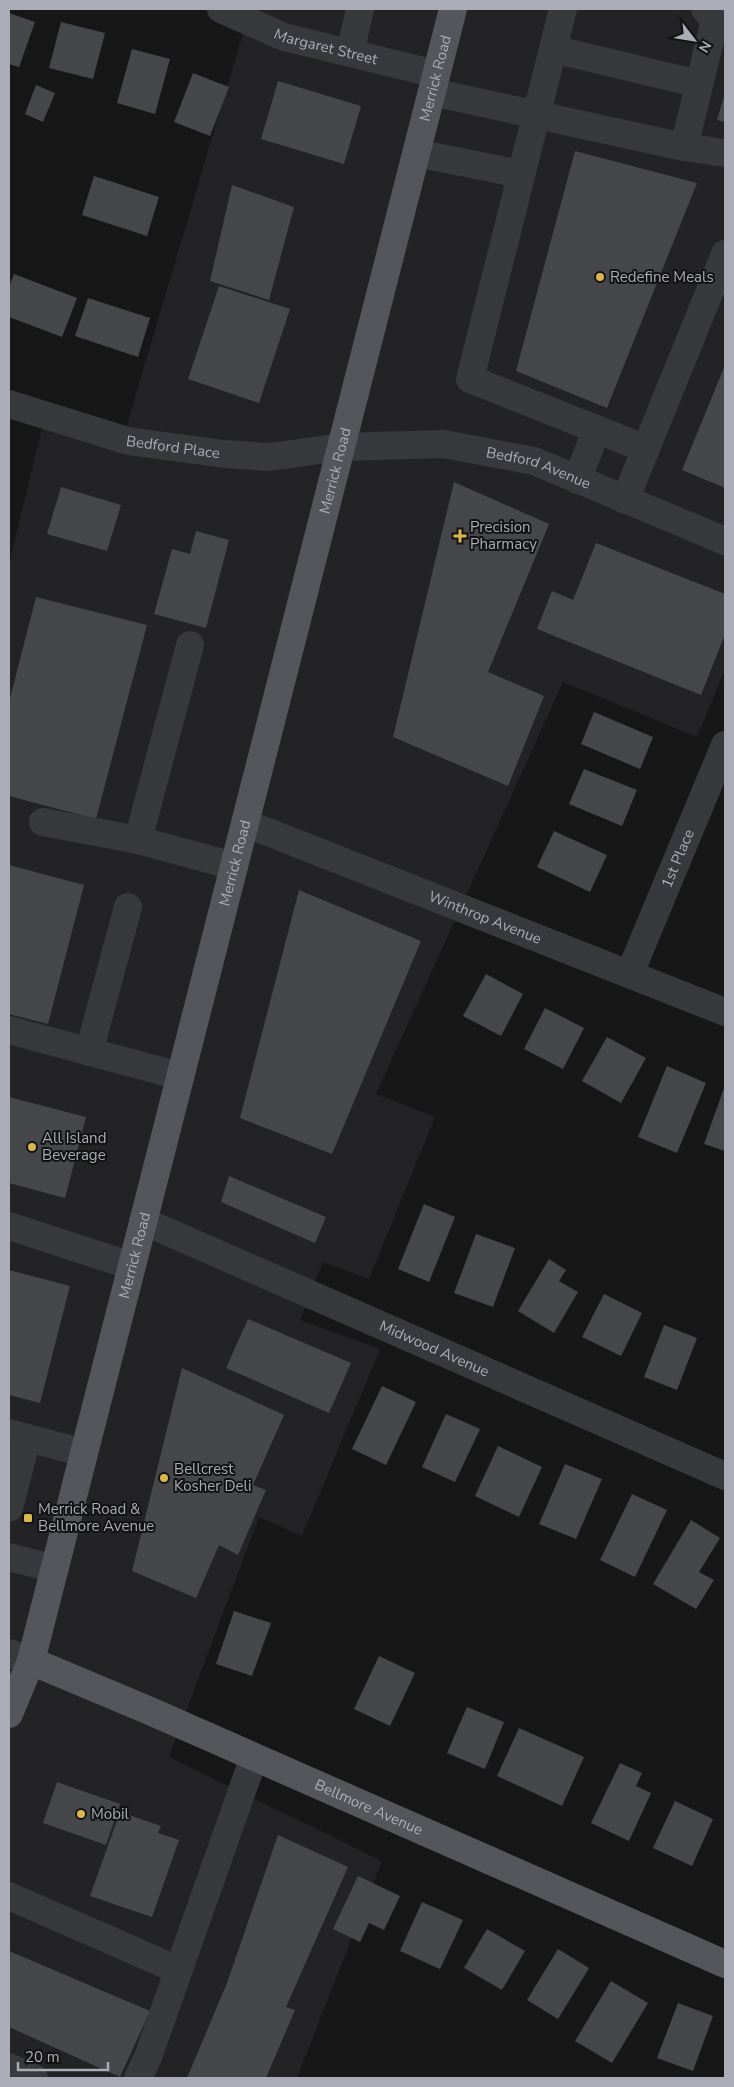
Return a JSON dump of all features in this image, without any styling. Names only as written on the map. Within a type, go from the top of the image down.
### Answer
[{"type":"main road","name":"Merrick Road","points":[[9,1714],[20,1657],[55,1569],[453,9]]},
{"type":"main road","name":"Bellmore Avenue","points":[[20,1657],[254,1757],[725,1964]]},
{"type":"street","name":"Margaret Street","points":[[221,9],[284,37],[350,53],[434,83],[536,114],[684,147],[725,153]]},
{"type":"street","points":[[350,53],[360,9]]},
{"type":"street","points":[[563,9],[470,379],[646,449]]},
{"type":"street","points":[[684,147],[714,20],[705,9]]},
{"type":"street","points":[[553,49],[699,84]]},
{"type":"street","points":[[416,153],[521,174]]},
{"type":"street","points":[[625,500],[725,254]]},
{"type":"street","name":"Bedford Place","points":[[9,404],[128,441],[224,454],[270,457],[341,447]]},
{"type":"street","points":[[577,480],[597,429]]},
{"type":"street","name":"Bedford Avenue","points":[[341,447],[444,444],[534,462],[725,541]]},
{"type":"street","points":[[138,840],[190,645]]},
{"type":"street","name":"1st Place","points":[[630,973],[725,745]]},
{"type":"street","points":[[43,822],[138,840],[234,866]]},
{"type":"street","name":"Winthrop Avenue","points":[[245,823],[725,1012]]},
{"type":"street","points":[[89,1052],[128,907]]},
{"type":"street","points":[[9,1030],[180,1076]]},
{"type":"street","name":"Midwood Avenue","points":[[144,1221],[725,1476]]},
{"type":"street","points":[[9,1226],[132,1266]]},
{"type":"street","points":[[9,1507],[18,1435],[84,1453]]},
{"type":"street","points":[[9,1557],[55,1569]]},
{"type":"street","points":[[138,2078],[254,1757]]},
{"type":"street","points":[[9,1896],[178,1970]]},
{"type":"street","points":[[9,2067],[34,2078]]},
{"type":"shaded area","points":[[250,9],[725,9],[725,669],[697,737],[563,682],[376,1094],[435,1117],[369,1279],[323,1262],[300,1320],[380,1349],[302,1536],[259,1517],[169,1757],[382,1861],[297,2078],[9,2078],[9,564],[43,424],[121,445]]},
{"type":"building","points":[[9,13],[35,22],[19,67],[9,64]]},
{"type":"building","points":[[61,22],[105,33],[93,79],[49,68]]},
{"type":"building","points":[[132,49],[170,59],[155,114],[117,103]]},
{"type":"building","points":[[193,73],[229,87],[210,136],[174,122]]},
{"type":"building","points":[[278,81],[361,106],[344,164],[261,139]]},
{"type":"building","points":[[36,85],[55,93],[43,122],[25,114]]},
{"type":"building","points":[[725,93],[725,122],[717,120]]},
{"type":"building","name":"Redefine Meals","points":[[575,151],[697,183],[607,408],[516,371]]},
{"type":"building","points":[[94,176],[159,197],[147,236],[82,215]]},
{"type":"building","points":[[232,185],[294,207],[269,300],[210,281]]},
{"type":"building","points":[[14,274],[77,298],[62,337],[9,317],[9,287]]},
{"type":"building","points":[[219,286],[290,309],[259,403],[188,379]]},
{"type":"building","points":[[88,298],[150,318],[138,357],[75,336]]},
{"type":"building","points":[[725,365],[725,488],[682,470]]},
{"type":"building","points":[[454,482],[549,524],[488,672],[544,696],[508,786],[393,737]]},
{"type":"building","points":[[61,487],[121,505],[107,551],[47,534]]},
{"type":"building","points":[[196,531],[229,540],[206,628],[154,614],[172,549],[190,554]]},
{"type":"building","points":[[596,543],[725,594],[725,634],[701,695],[537,629],[552,591],[573,600]]},
{"type":"building","points":[[36,597],[147,625],[96,819],[9,796],[9,702]]},
{"type":"building","points":[[594,712],[653,737],[640,769],[581,744]]},
{"type":"building","points":[[584,769],[637,790],[622,826],[569,804]]},
{"type":"building","points":[[554,831],[607,855],[590,892],[537,867]]},
{"type":"building","points":[[9,865],[84,885],[48,1024],[9,1014]]},
{"type":"building","points":[[299,890],[421,941],[332,1154],[240,1118]]},
{"type":"building","points":[[486,974],[523,994],[501,1036],[463,1016]]},
{"type":"building","points":[[545,1008],[584,1028],[563,1069],[524,1049]]},
{"type":"building","points":[[607,1037],[646,1058],[621,1103],[582,1081]]},
{"type":"building","points":[[667,1066],[706,1083],[677,1153],[638,1137]]},
{"type":"building","points":[[725,1089],[725,1151],[704,1144]]},
{"type":"building","points":[[9,1097],[86,1117],[65,1198],[9,1183]]},
{"type":"building","points":[[229,1176],[326,1217],[315,1243],[221,1202]]},
{"type":"building","points":[[424,1204],[455,1217],[429,1282],[398,1269]]},
{"type":"building","points":[[476,1234],[515,1248],[493,1307],[454,1293]]},
{"type":"building","points":[[549,1259],[566,1270],[559,1281],[578,1292],[554,1333],[518,1311]]},
{"type":"building","points":[[9,1270],[70,1286],[40,1403],[9,1395]]},
{"type":"building","points":[[604,1294],[642,1313],[621,1356],[582,1337]]},
{"type":"building","points":[[248,1319],[351,1363],[329,1413],[226,1368]]},
{"type":"building","points":[[664,1325],[697,1338],[677,1390],[644,1377]]},
{"type":"building","points":[[182,1368],[284,1415],[253,1485],[266,1490],[238,1555],[219,1545],[196,1598],[132,1571]]},
{"type":"building","points":[[382,1386],[416,1402],[386,1465],[352,1449]]},
{"type":"building","points":[[446,1414],[480,1429],[455,1482],[422,1467]]},
{"type":"building","points":[[498,1446],[542,1467],[519,1517],[475,1496]]},
{"type":"building","points":[[565,1464],[602,1479],[576,1539],[539,1524]]},
{"type":"building","points":[[632,1494],[667,1510],[635,1577],[600,1560]]},
{"type":"building","points":[[691,1520],[720,1538],[699,1572],[714,1580],[696,1609],[653,1584]]},
{"type":"building","points":[[234,1611],[271,1623],[252,1676],[216,1664]]},
{"type":"building","points":[[379,1656],[415,1673],[390,1726],[354,1709]]},
{"type":"building","points":[[467,1707],[504,1722],[485,1769],[447,1753]]},
{"type":"building","points":[[519,1728],[584,1757],[562,1806],[497,1776]]},
{"type":"building","points":[[620,1763],[642,1773],[636,1786],[651,1793],[629,1841],[591,1823]]},
{"type":"building","name":"Mobil","points":[[57,1782],[120,1804],[106,1845],[43,1823]]},
{"type":"building","points":[[675,1801],[713,1819],[692,1866],[653,1848]]},
{"type":"building","points":[[120,1812],[161,1826],[158,1833],[179,1840],[152,1917],[90,1896]]},
{"type":"building","points":[[278,1835],[348,1867],[286,2007],[295,2010],[266,2078],[187,2078],[227,1983]]},
{"type":"building","points":[[358,1876],[400,1896],[384,1930],[369,1923],[360,1942],[333,1929]]},
{"type":"building","points":[[422,1902],[463,1920],[440,1969],[400,1951]]},
{"type":"building","points":[[487,1929],[525,1951],[502,1990],[464,1968]]},
{"type":"building","points":[[558,1949],[589,1968],[558,2019],[527,2000]]},
{"type":"building","points":[[9,1951],[150,2011],[120,2077],[9,2027]]},
{"type":"building","points":[[611,1981],[648,2003],[612,2063],[575,2041]]},
{"type":"building","points":[[678,2003],[713,2016],[693,2071],[657,2058]]},
{"type":"place","name":"Redefine Meals","points":[[600,277]]},
{"type":"place","name":"Precision Pharmacy","points":[[460,536]]},
{"type":"place","name":"All Island Beverage","points":[[32,1147]]},
{"type":"place","name":"Bellcrest Kosher Deli","points":[[164,1478]]},
{"type":"place","name":"Merrick Road & Bellmore Avenue","points":[[28,1518]]},
{"type":"place","name":"Mobil","points":[[81,1814]]}]
